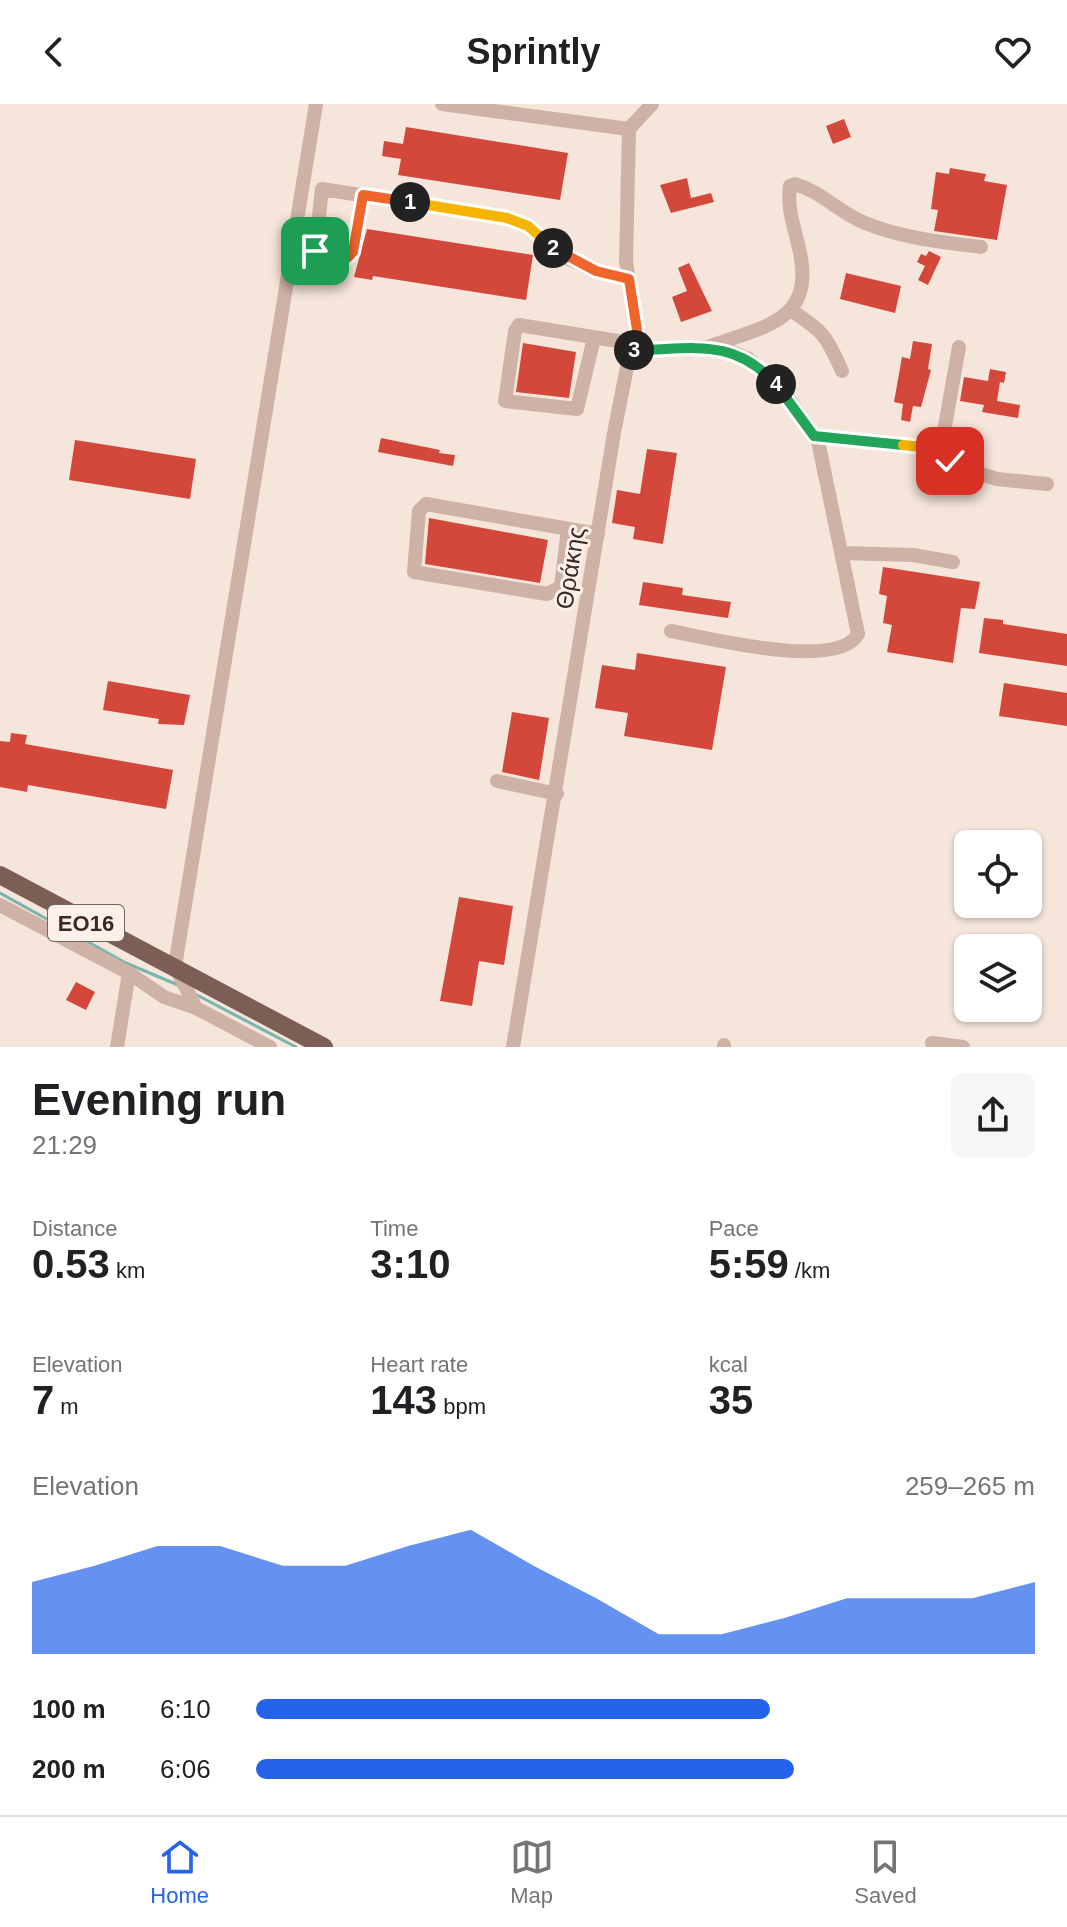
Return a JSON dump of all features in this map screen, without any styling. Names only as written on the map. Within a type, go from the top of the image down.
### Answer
[{"type":"main road","name":"ΕΟ16","points":[[0,875],[132,948],[175,966],[324,1047]]},
{"type":"street","points":[[196,1008],[175,966],[316,104]]},
{"type":"street","points":[[442,104],[629,129],[652,104]]},
{"type":"street","name":"Θράκης","points":[[513,1047],[623,388],[635,347],[629,279],[629,129]]},
{"type":"street","points":[[708,347],[791,310],[804,287],[800,251],[788,204],[790,186],[795,184],[815,190],[862,222],[909,237],[981,247]]},
{"type":"street","points":[[363,195],[353,252],[335,264],[321,261],[315,251],[322,189],[363,195],[507,218],[528,226],[560,255],[596,271],[629,279]]},
{"type":"street","points":[[791,310],[816,325],[826,336],[842,371]]},
{"type":"street","points":[[594,338],[577,409],[505,401],[515,331],[519,325],[594,338],[635,347],[708,347],[749,359],[764,370],[787,396],[814,436],[856,616],[858,634],[852,644],[841,649],[771,651],[671,631]]},
{"type":"street","points":[[941,449],[959,347]]},
{"type":"street","points":[[814,436],[941,449],[962,468],[997,479],[1047,484]]},
{"type":"street","points":[[568,529],[561,587],[547,594],[414,572],[419,511],[426,504],[598,534]]},
{"type":"street","points":[[842,553],[913,555],[953,562]]},
{"type":"street","points":[[497,781],[557,794]]},
{"type":"street","points":[[0,905],[129,973],[164,997],[196,1008],[270,1047]]},
{"type":"street","points":[[117,1047],[129,973]]},
{"type":"street","points":[[932,1043],[963,1047]]},
{"type":"building","points":[[844,119],[851,137],[833,144],[826,126]]},
{"type":"building","points":[[406,127],[568,153],[560,200],[398,175],[401,159],[382,156],[384,141],[403,144]]},
{"type":"building","points":[[950,168],[986,174],[984,181],[1007,185],[997,240],[934,231],[938,210],[931,209],[936,172],[949,174]]},
{"type":"building","points":[[687,178],[691,198],[711,193],[714,202],[671,213],[660,185]]},
{"type":"building","points":[[367,229],[533,255],[526,300],[373,276],[372,280],[354,277]]},
{"type":"building","points":[[929,251],[941,257],[928,285],[918,280],[925,266],[917,262],[921,254],[926,256]]},
{"type":"building","points":[[689,263],[712,311],[681,322],[672,297],[687,291],[678,268]]},
{"type":"building","points":[[846,273],[901,286],[895,313],[840,299]]},
{"type":"building","points":[[913,341],[932,344],[928,369],[931,370],[921,407],[913,406],[910,422],[901,420],[903,404],[894,402],[902,357],[910,359]]},
{"type":"building","points":[[523,343],[576,352],[569,398],[516,392]]},
{"type":"building","points":[[990,369],[1006,372],[1004,383],[1000,382],[997,401],[1020,405],[1018,418],[982,412],[984,405],[960,401],[964,377],[988,381]]},
{"type":"building","points":[[381,438],[455,455],[453,466],[378,452]]},
{"type":"building","points":[[75,440],[196,459],[190,499],[69,480]]},
{"type":"building","points":[[647,449],[677,453],[663,544],[633,539],[635,527],[612,523],[617,490],[640,494]]},
{"type":"building","points":[[429,518],[548,540],[540,583],[425,564]]},
{"type":"building","points":[[883,567],[980,582],[975,609],[961,608],[953,663],[887,652],[892,625],[883,623],[887,596],[879,594]]},
{"type":"building","points":[[643,582],[683,588],[682,595],[731,602],[728,618],[639,605]]},
{"type":"building","points":[[984,618],[1067,634],[1067,666],[979,653]]},
{"type":"building","points":[[637,653],[726,667],[712,750],[624,736],[628,713],[595,708],[602,665],[635,670]]},
{"type":"building","points":[[108,681],[190,695],[184,725],[158,724],[159,719],[103,710]]},
{"type":"building","points":[[1004,683],[1067,693],[1067,726],[999,716]]},
{"type":"building","points":[[512,712],[549,718],[539,780],[502,772]]},
{"type":"building","points":[[11,733],[27,735],[25,744],[173,770],[166,809],[28,785],[27,792],[0,787],[0,741],[10,742]]},
{"type":"building","points":[[459,897],[513,906],[504,965],[479,961],[472,1006],[440,1001]]},
{"type":"building","points":[[76,982],[95,992],[86,1010],[66,1000]]},
{"type":"waterway","points":[[0,893],[126,963],[178,985]]},
{"type":"waterway","points":[[195,994],[296,1047]]},
{"type":"route","points":[[315,251],[321,261],[329,264],[348,259],[353,252],[363,195],[507,218],[528,226],[560,255],[596,271],[629,279],[637,330],[634,350],[708,347],[732,352],[764,370],[787,396],[814,436],[941,449],[950,461]]}]
